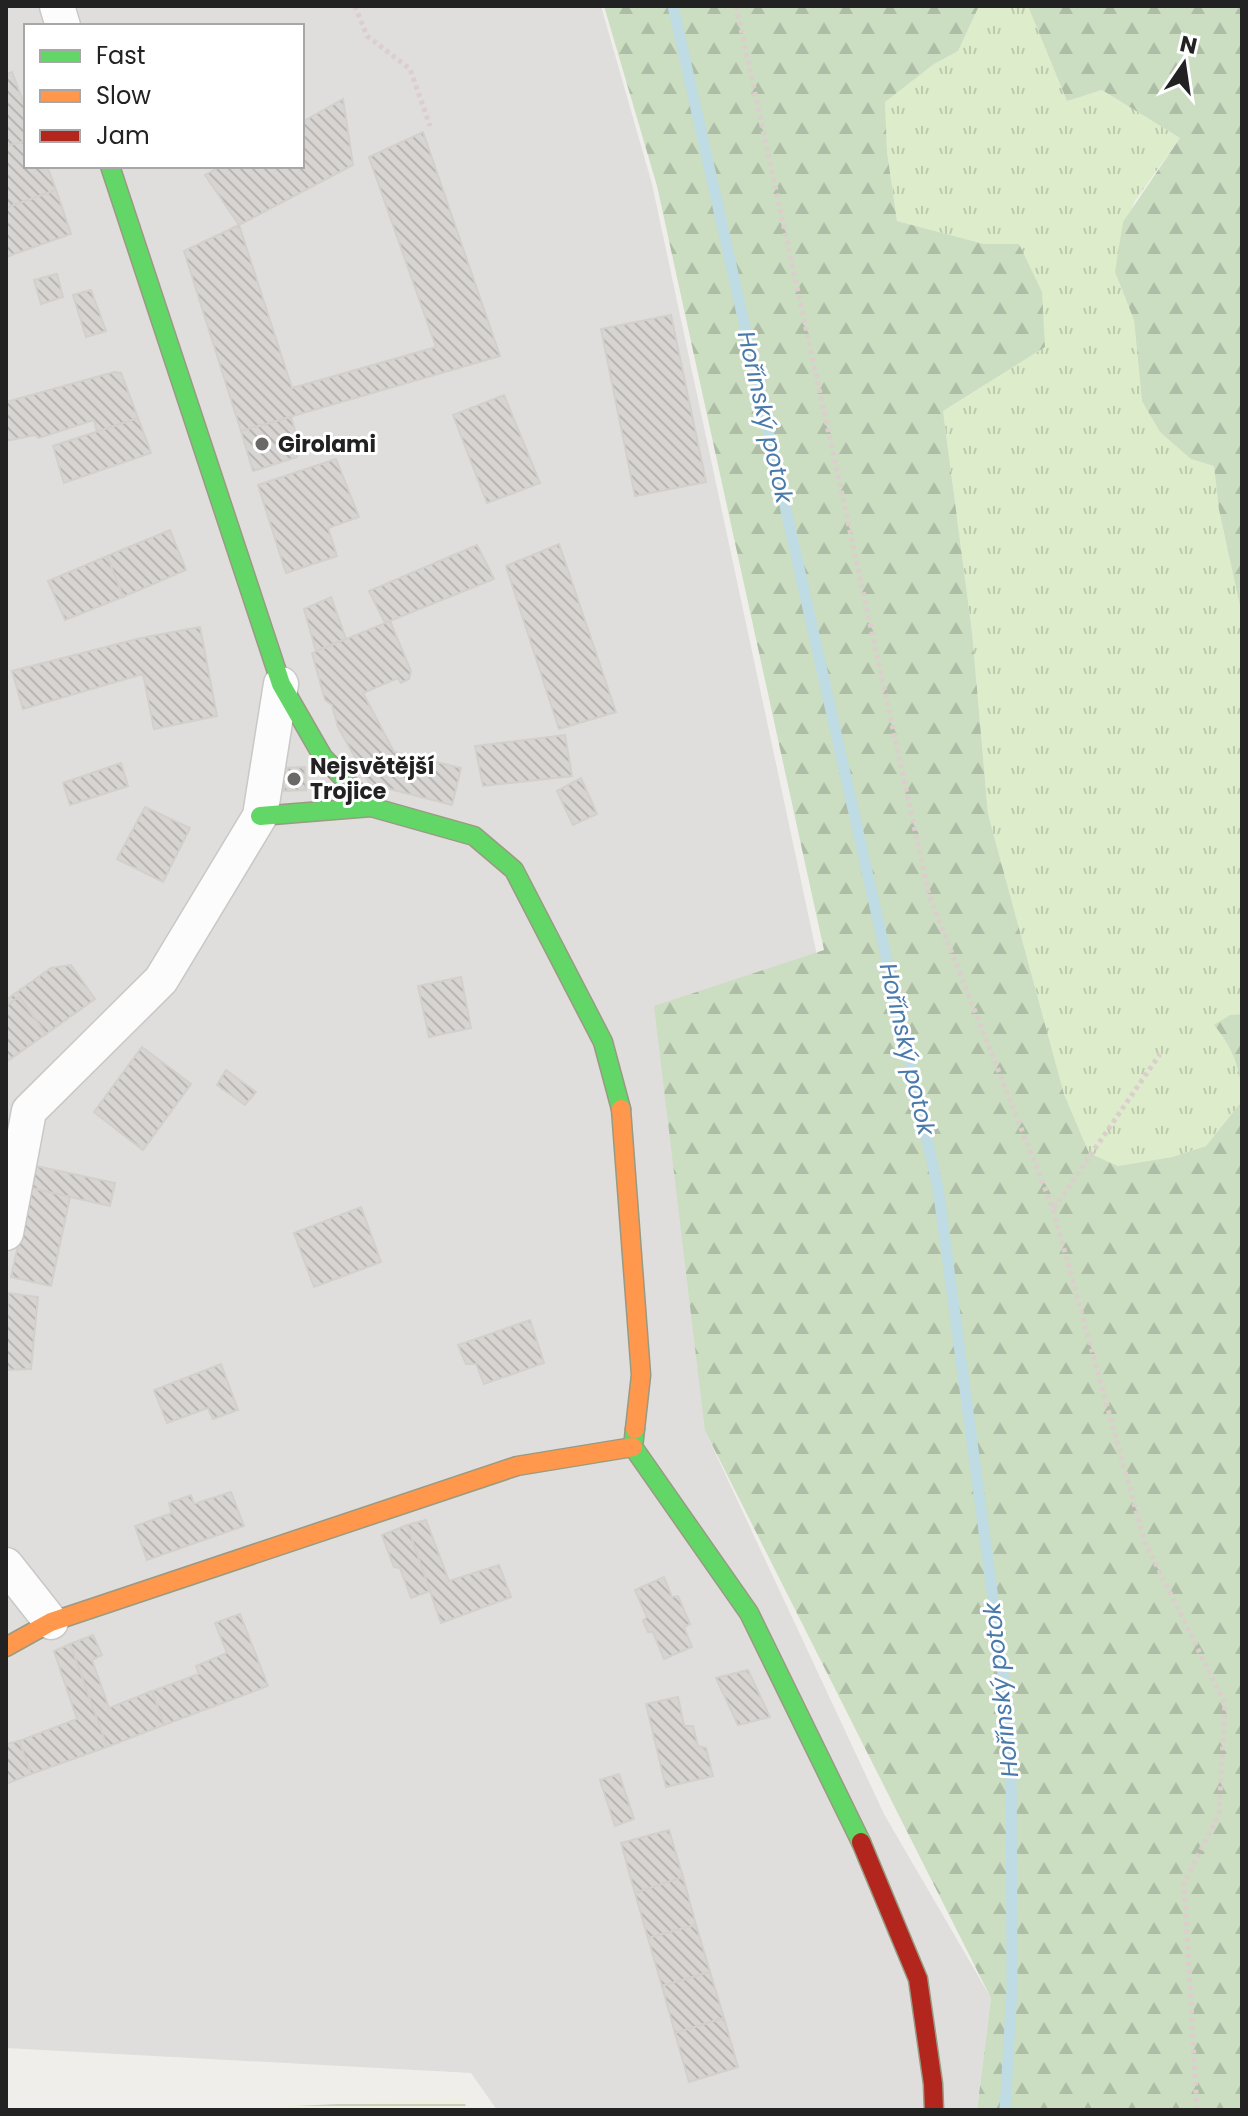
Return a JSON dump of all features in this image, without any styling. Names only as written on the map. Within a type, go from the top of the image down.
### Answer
[{"type":"street","points":[[111,168],[281,684],[323,757],[371,807]]},
{"type":"street","points":[[6,1233],[29,1111],[161,980],[260,816],[281,684]]},
{"type":"street","points":[[260,816],[371,807],[474,836],[514,870],[603,1042],[623,1115],[641,1375],[633,1447],[749,1613],[868,1857],[918,1979],[932,2068],[934,2110]]},
{"type":"street","points":[[6,1647],[51,1622],[517,1466],[633,1447]]},
{"type":"street","points":[[6,1565],[51,1622]]},
{"type":"path","points":[[355,6],[367,36],[410,69],[430,126]]},
{"type":"path","points":[[736,6],[929,895],[1053,1209],[1144,1540],[1225,1704],[1219,1814],[1184,1883],[1197,2110]]},
{"type":"path","points":[[1053,1209],[1160,1054]]},
{"type":"shaded area","points":[[6,6],[601,6],[652,184],[818,960],[705,1431],[884,1814],[991,1998],[977,2110],[497,2110],[471,2073],[6,2048]]},
{"type":"green space","points":[[604,6],[979,6],[958,51],[934,64],[885,102],[887,152],[897,221],[984,244],[1019,244],[1042,292],[1045,347],[943,411],[972,632],[988,814],[1064,1094],[1089,1153],[1118,1166],[1172,1157],[1206,1146],[1242,1101],[1242,2110],[977,2110],[991,1998],[705,1431],[654,1006],[824,950],[657,186]]},
{"type":"green space","points":[[979,6],[1028,6],[1067,100],[1102,90],[1180,138],[1134,202],[1115,272],[1134,320],[1142,401],[1191,459],[1214,466],[1219,510],[1242,615],[1242,1014],[1230,1015],[1230,1044],[1242,1076],[1242,1101],[1206,1146],[1172,1157],[1118,1166],[1089,1153],[1064,1094],[988,814],[972,632],[943,411],[1045,347],[1018,244],[984,244],[897,221],[887,152],[885,101],[934,64],[958,51]]},
{"type":"green space","points":[[1028,6],[1242,6],[1242,615],[1219,510],[1214,466],[1191,459],[1160,432],[1142,401],[1134,320],[1115,272],[1123,222],[1180,138],[1102,90],[1067,101]]},
{"type":"green space","points":[[1242,1014],[1242,1098],[1235,1059],[1214,1025],[1230,1015]]},
{"type":"green space","points":[[462,2098],[468,2110],[213,2110]]},
{"type":"building","points":[[12,72],[24,104],[24,142],[6,146],[6,74]]},
{"type":"building","points":[[343,99],[353,165],[239,225],[205,175],[217,168],[304,168],[304,121]]},
{"type":"building","points":[[423,132],[500,356],[241,431],[184,251],[239,225],[292,388],[436,347],[369,157]]},
{"type":"building","points":[[24,142],[24,168],[48,168],[56,190],[6,208],[6,146]]},
{"type":"building","points":[[56,190],[71,234],[6,257],[6,208]]},
{"type":"building","points":[[57,274],[63,297],[41,304],[34,280]]},
{"type":"building","points":[[91,290],[106,331],[86,337],[73,295]]},
{"type":"building","points":[[671,315],[706,482],[635,496],[601,329]]},
{"type":"building","points":[[114,372],[121,373],[138,418],[97,432],[94,420],[39,438],[35,435],[6,441],[6,402]]},
{"type":"building","points":[[504,395],[540,483],[487,503],[453,415]]},
{"type":"building","points":[[291,417],[300,447],[296,450],[297,457],[253,471],[241,431]]},
{"type":"building","points":[[138,418],[151,453],[64,483],[53,446]]},
{"type":"building","points":[[336,459],[359,517],[328,528],[337,556],[286,573],[258,485]]},
{"type":"building","points":[[170,530],[186,570],[123,597],[107,556]]},
{"type":"building","points":[[559,544],[616,712],[559,729],[506,566]]},
{"type":"building","points":[[477,545],[494,579],[385,623],[369,591]]},
{"type":"building","points":[[107,556],[123,597],[65,620],[48,581]]},
{"type":"building","points":[[331,597],[346,639],[316,651],[304,609]]},
{"type":"building","points":[[390,621],[411,671],[409,679],[401,683],[398,678],[363,693],[394,752],[461,768],[452,805],[370,784],[338,727],[332,705],[325,700],[312,653]]},
{"type":"building","points":[[200,627],[217,716],[154,729],[143,674],[23,709],[12,671],[141,638]]},
{"type":"building","points":[[565,735],[572,776],[483,786],[475,746]]},
{"type":"building","points":[[121,763],[128,786],[70,805],[63,783]]},
{"type":"building","name":"Nejsvětější Trojice","points":[[305,767],[306,790],[284,791],[283,768]]},
{"type":"building","points":[[581,778],[597,814],[573,825],[557,791]]},
{"type":"building","points":[[145,807],[190,828],[163,882],[117,859]]},
{"type":"building","points":[[71,965],[95,999],[46,1034],[19,997],[6,1006],[6,1000],[51,968]]},
{"type":"building","points":[[461,977],[471,1028],[429,1037],[418,986]]},
{"type":"building","points":[[19,997],[46,1034],[6,1062],[6,1006]]},
{"type":"building","points":[[142,1047],[191,1084],[143,1150],[94,1112]]},
{"type":"building","points":[[226,1070],[256,1092],[245,1105],[217,1085]]},
{"type":"building","points":[[36,1166],[115,1183],[110,1206],[31,1188]]},
{"type":"building","points":[[31,1188],[70,1197],[51,1286],[11,1277]]},
{"type":"building","points":[[361,1207],[381,1262],[314,1287],[294,1233]]},
{"type":"building","points":[[8,1293],[38,1297],[31,1369],[6,1370]]},
{"type":"building","points":[[530,1320],[544,1363],[484,1384],[476,1364],[466,1364],[458,1345]]},
{"type":"building","points":[[221,1364],[238,1410],[213,1419],[208,1408],[167,1423],[154,1390]]},
{"type":"building","points":[[231,1492],[244,1526],[147,1560],[135,1526],[172,1513],[169,1503],[191,1495],[194,1504]]},
{"type":"building","points":[[426,1520],[449,1581],[499,1565],[511,1597],[441,1623],[407,1525]]},
{"type":"building","points":[[407,1525],[430,1591],[411,1598],[400,1568],[394,1567],[382,1535]]},
{"type":"building","points":[[664,1577],[672,1597],[678,1596],[690,1624],[684,1627],[692,1647],[664,1659],[653,1632],[648,1632],[643,1621],[647,1617],[635,1590]]},
{"type":"building","points":[[240,1614],[268,1686],[164,1725],[152,1691],[199,1674],[196,1666],[227,1653],[215,1623]]},
{"type":"building","points":[[93,1635],[102,1655],[92,1660],[109,1708],[152,1691],[164,1725],[107,1747],[70,1644]]},
{"type":"building","points":[[70,1644],[107,1747],[31,1774],[19,1741],[77,1719],[54,1651]]},
{"type":"building","points":[[748,1670],[770,1717],[738,1725],[716,1678]]},
{"type":"building","points":[[678,1697],[684,1726],[693,1726],[698,1746],[706,1748],[713,1776],[666,1787],[646,1704]]},
{"type":"building","points":[[19,1741],[31,1774],[6,1784],[6,1744]]},
{"type":"building","points":[[619,1774],[634,1819],[615,1826],[600,1780]]},
{"type":"building","points":[[669,1830],[683,1877],[635,1893],[621,1843]]},
{"type":"building","points":[[683,1877],[696,1925],[648,1938],[635,1893]]},
{"type":"building","points":[[696,1925],[710,1972],[662,1986],[648,1938]]},
{"type":"building","points":[[710,1972],[724,2018],[675,2033],[662,1986]]},
{"type":"building","points":[[724,2018],[738,2067],[689,2082],[675,2033]]},
{"type":"waterway","name":"Hořínský potok","points":[[673,6],[938,1188],[1011,1733],[1012,1989],[1005,2110]]},
{"type":"traffic: fast","points":[[111,168],[281,684],[323,757],[371,807]]},
{"type":"traffic: fast","points":[[260,816],[371,807],[474,836],[514,870],[603,1042],[621,1109]]},
{"type":"traffic: fast","points":[[635,1429],[633,1447],[749,1613],[861,1842]]},
{"type":"traffic: slow","points":[[621,1109],[641,1375],[635,1429]]},
{"type":"traffic: slow","points":[[6,1647],[51,1622],[517,1466],[633,1447]]},
{"type":"traffic: jam","points":[[861,1842],[918,1979],[934,2110]]},
{"type":"place","name":"Girolami","points":[[262,444]]},
{"type":"place","name":"Nejsvětější Trojice","points":[[294,779]]}]
